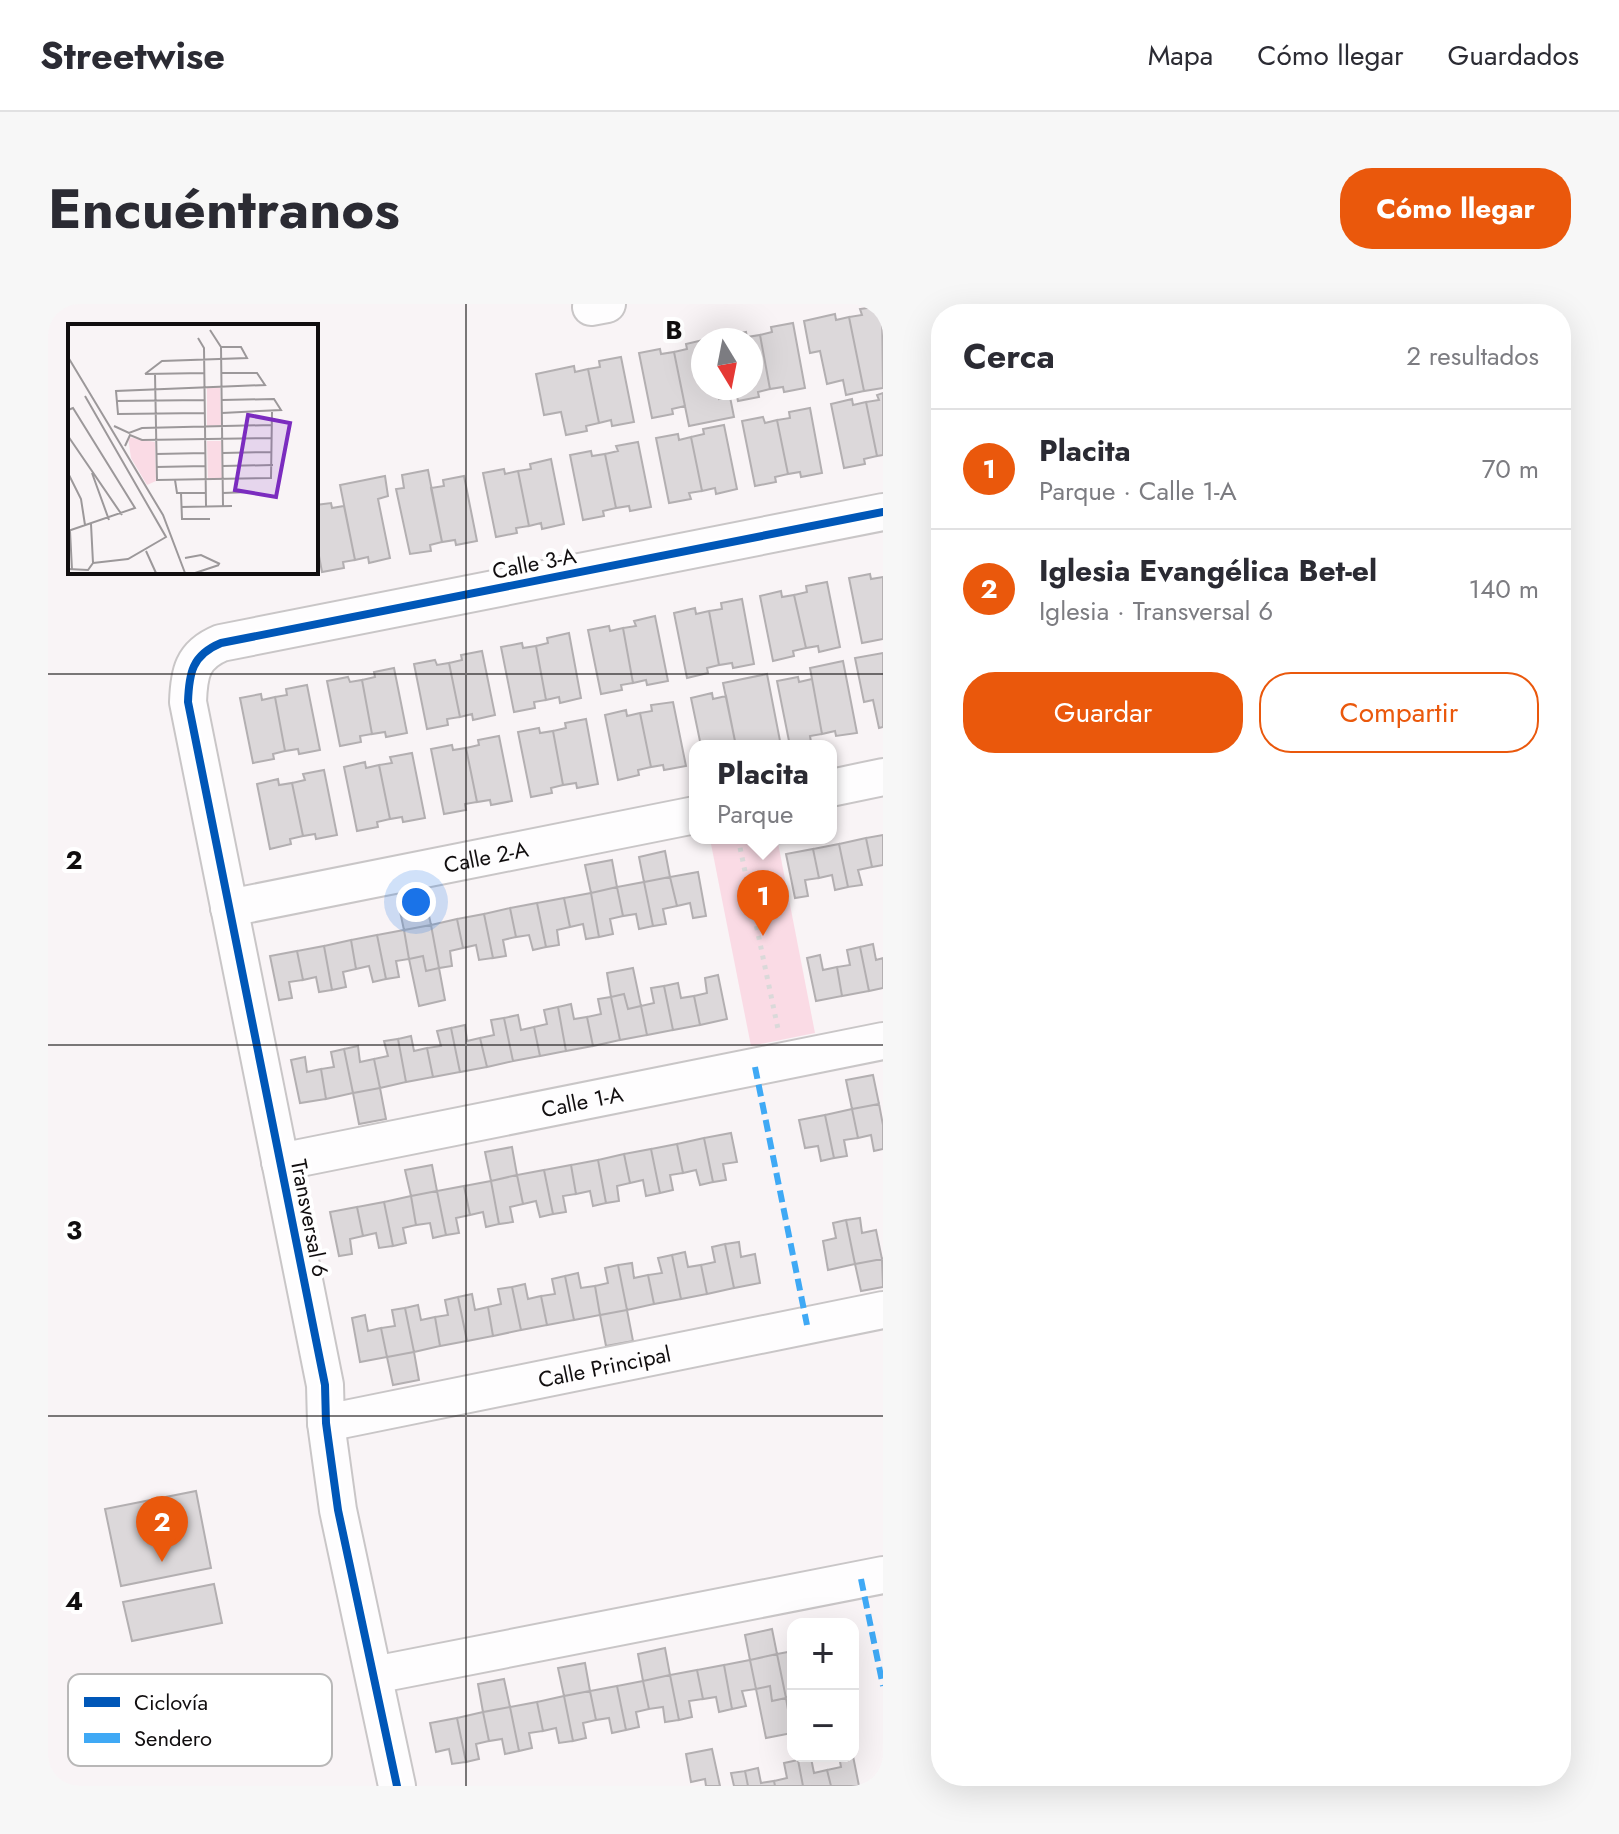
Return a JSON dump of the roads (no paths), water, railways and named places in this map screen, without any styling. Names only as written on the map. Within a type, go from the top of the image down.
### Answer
[{"type":"street","name":"Calle 3-A","points":[[197,658],[207,648],[221,643],[883,512]]},
{"type":"street","name":"Transversal 6","points":[[197,658],[191,671],[188,702],[325,1385],[326,1423],[338,1510],[397,1786]]},
{"type":"street","points":[[837,787],[883,777]]},
{"type":"street","name":"Calle 2-A","points":[[229,908],[689,816]]},
{"type":"street","name":"Calle 1-A","points":[[280,1162],[883,1041]]},
{"type":"street","name":"Calle Principal","points":[[326,1423],[883,1310]]},
{"type":"street","points":[[374,1675],[883,1575]]},
{"type":"place","name":"Placita","points":[[763,936]]},
{"type":"place","name":"Iglesia Evangélica Bet-el","points":[[162,1562]]}]
